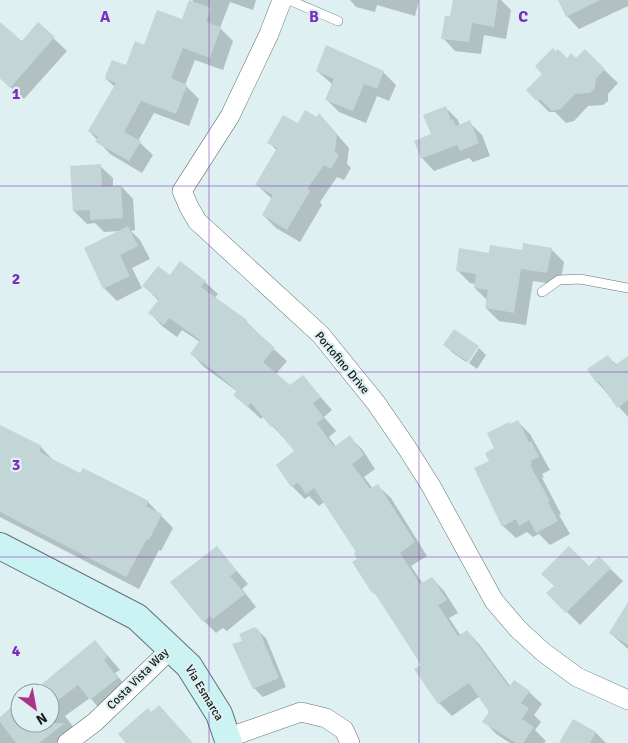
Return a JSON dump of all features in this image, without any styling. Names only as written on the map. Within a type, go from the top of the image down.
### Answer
[{"type":"street","name":"Portofino Drive","points":[[282,0],[269,34],[230,116],[182,191],[188,207],[197,221],[321,335],[376,403],[431,486],[494,601],[518,629],[543,652],[577,677],[628,700]]},
{"type":"street","name":"Costa Vista Way","points":[[0,546],[137,617],[171,648],[95,722],[67,743]]},
{"type":"street","name":"Via Esmarca","points":[[171,648],[189,666],[219,714],[228,741]]},
{"type":"street","points":[[228,741],[302,712],[326,718],[344,730],[350,743]]},
{"type":"lane","points":[[289,0],[338,21]]},
{"type":"lane","points":[[542,292],[560,280],[580,279],[628,288]]},
{"type":"building","points":[[189,0],[211,8],[206,22],[221,27],[210,58],[183,48],[171,78],[187,85],[176,114],[141,101],[124,132],[141,141],[129,161],[95,142],[98,137],[88,131],[116,83],[105,79],[106,74],[112,60],[126,65],[135,41],[144,45],[157,10],[182,19]]},
{"type":"building","points":[[453,0],[498,0],[494,27],[472,23],[469,42],[441,39],[445,16],[450,16]]},
{"type":"building","points":[[558,0],[600,0],[566,17]]},
{"type":"building","points":[[0,22],[22,41],[38,22],[55,37],[10,88],[0,78]]},
{"type":"building","points":[[326,45],[384,71],[377,89],[364,84],[353,111],[325,100],[334,79],[316,71]]},
{"type":"building","points":[[553,48],[556,51],[558,49],[567,58],[571,53],[576,58],[585,49],[605,69],[596,79],[595,88],[590,93],[575,94],[561,109],[552,111],[541,100],[535,100],[526,90],[542,74],[535,66]]},
{"type":"building","points":[[446,106],[451,120],[453,119],[456,126],[470,120],[479,143],[460,151],[457,145],[421,159],[414,141],[431,134],[423,115]]},
{"type":"building","points":[[305,110],[317,117],[319,113],[337,134],[335,152],[339,155],[331,169],[324,165],[307,189],[310,191],[287,230],[262,215],[273,195],[255,185],[277,148],[267,143],[283,115],[298,123]]},
{"type":"building","points":[[101,164],[102,187],[121,185],[123,218],[90,220],[90,210],[73,211],[70,166]]},
{"type":"building","points":[[128,226],[138,246],[120,255],[130,276],[103,289],[84,248]]},
{"type":"building","points":[[523,243],[552,248],[547,273],[521,269],[514,313],[485,308],[488,290],[474,288],[476,274],[456,271],[459,248],[489,253],[490,245],[522,250]]},
{"type":"building","points":[[180,261],[206,281],[201,287],[247,320],[246,322],[275,348],[263,362],[290,385],[303,375],[321,397],[313,403],[324,418],[317,423],[334,447],[350,435],[364,455],[352,464],[370,489],[378,484],[415,542],[400,553],[420,584],[432,577],[447,600],[438,605],[458,636],[467,630],[509,687],[514,680],[530,691],[521,703],[529,708],[522,719],[534,727],[523,743],[516,743],[482,722],[489,712],[469,683],[438,704],[414,669],[421,665],[374,592],[372,593],[352,562],[357,559],[354,553],[356,552],[314,488],[306,494],[297,483],[291,487],[276,465],[294,451],[273,425],[271,427],[251,403],[247,407],[233,395],[237,391],[213,370],[190,354],[200,340],[169,318],[164,325],[148,313],[159,299],[142,286],[158,266],[170,275]]},
{"type":"building","points":[[454,329],[479,346],[468,362],[443,345]]},
{"type":"building","points":[[608,355],[615,365],[628,356],[628,400],[617,408],[599,381],[596,383],[587,369]]},
{"type":"building","points":[[518,420],[539,457],[531,461],[532,464],[530,465],[550,501],[548,502],[558,521],[536,533],[529,520],[519,526],[516,519],[502,527],[474,468],[489,461],[485,453],[494,448],[487,433],[509,422],[510,424]]},
{"type":"building","points":[[0,425],[42,446],[39,451],[54,460],[80,473],[83,468],[149,501],[146,506],[162,514],[149,540],[147,539],[126,577],[0,512]]},
{"type":"building","points":[[217,546],[237,571],[230,576],[245,594],[213,619],[210,616],[203,622],[170,582]]},
{"type":"building","points":[[569,546],[589,566],[599,556],[611,568],[566,613],[546,593],[554,586],[541,574]]},
{"type":"building","points":[[628,602],[628,645],[609,633]]},
{"type":"building","points":[[255,627],[256,629],[258,628],[279,678],[253,689],[232,644],[242,641],[239,634]]},
{"type":"building","points":[[95,640],[108,656],[104,660],[118,678],[90,700],[78,685],[60,698],[60,683],[43,683]]},
{"type":"building","points":[[159,705],[193,743],[126,743],[118,734],[148,708],[151,712]]},
{"type":"building","points":[[10,710],[10,733],[52,733],[39,743],[16,743],[0,722],[0,717]]},
{"type":"building","points":[[573,719],[596,732],[590,743],[559,743]]}]
